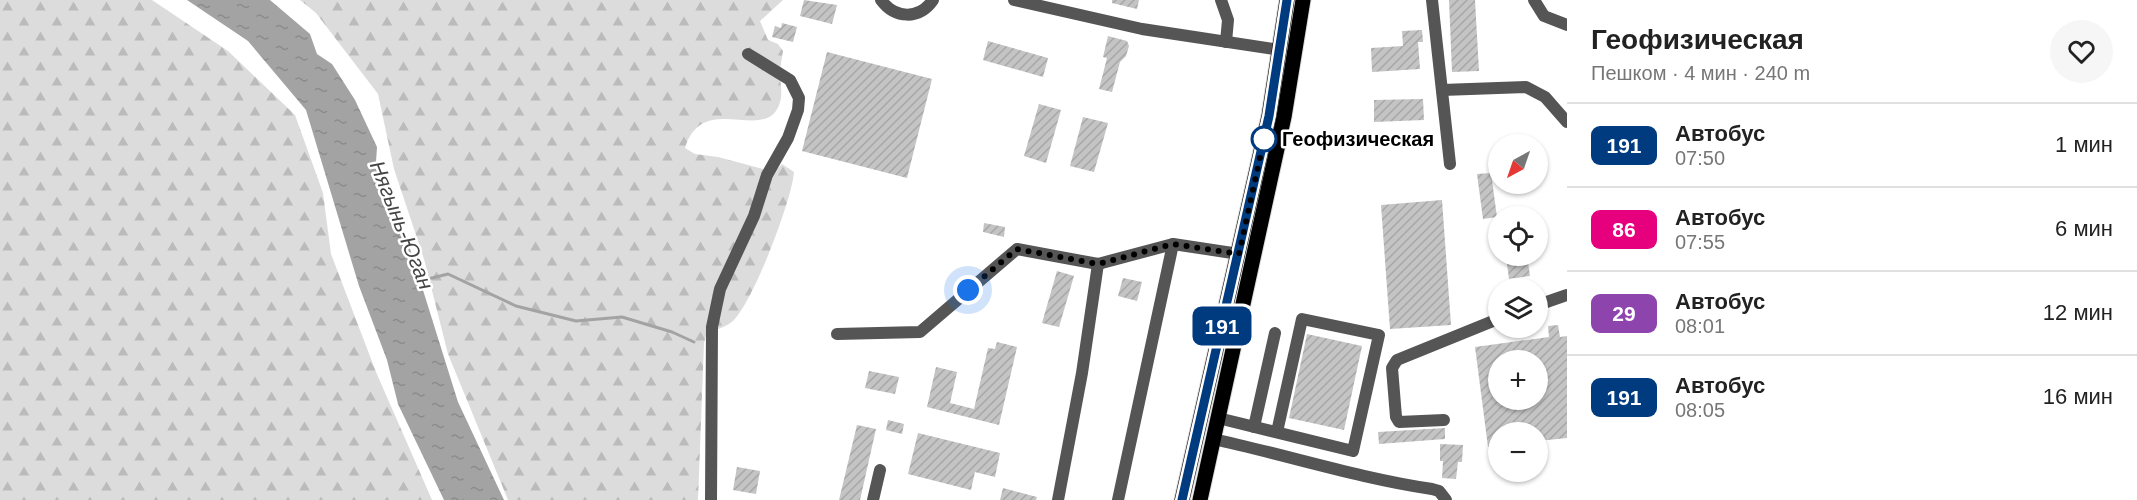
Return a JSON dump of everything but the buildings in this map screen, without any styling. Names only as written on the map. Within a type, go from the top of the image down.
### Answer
[{"type":"main road","points":[[1182,500],[1239,254],[1280,50],[1287,0]]},
{"type":"main road","points":[[1200,500],[1284,117],[1303,0]]},
{"type":"lane","points":[[881,0],[896,13],[906,16],[925,9],[933,0]]},
{"type":"lane","points":[[1014,0],[1142,29],[1280,50]]},
{"type":"lane","points":[[1221,0],[1228,20],[1226,42]]},
{"type":"lane","points":[[1432,0],[1450,164]]},
{"type":"lane","points":[[1534,0],[1544,16],[1567,25]]},
{"type":"lane","points":[[711,500],[712,327],[715,307],[720,290],[754,216],[766,174],[788,138],[798,110],[799,98],[790,80],[748,54]]},
{"type":"lane","points":[[1442,90],[1526,87],[1536,90],[1545,97],[1567,122]]},
{"type":"lane","points":[[1118,500],[1173,244]]},
{"type":"lane","points":[[837,334],[920,332],[1017,249],[1098,264],[1173,244],[1239,254]]},
{"type":"lane","points":[[1058,500],[1082,373],[1098,264]]},
{"type":"lane","points":[[1548,302],[1567,295]]},
{"type":"lane","points":[[1218,418],[1353,451],[1379,335],[1302,319],[1277,432]]},
{"type":"lane","points":[[1444,420],[1399,422],[1396,417],[1392,368],[1397,360],[1488,323]]},
{"type":"lane","points":[[1254,427],[1275,333]]},
{"type":"lane","points":[[1214,439],[1291,456],[1383,482],[1432,489],[1439,491],[1446,500]]},
{"type":"lane","points":[[873,500],[880,470]]},
{"type":"green space","points":[[0,0],[152,0],[228,51],[295,115],[323,193],[331,254],[376,372],[432,500],[0,500]]},
{"type":"green space","points":[[300,0],[783,0],[760,21],[768,40],[778,44],[783,51],[780,71],[781,99],[773,114],[763,119],[720,119],[706,122],[694,131],[685,148],[695,154],[718,157],[774,172],[782,164],[794,172],[792,186],[779,226],[751,294],[733,321],[707,332],[704,343],[698,500],[508,500],[448,354],[424,259],[394,169],[378,94],[316,13]]},
{"type":"water","points":[[187,0],[270,0],[310,34],[317,54],[332,64],[355,100],[377,147],[376,162],[384,175],[390,202],[407,239],[458,402],[504,500],[444,500],[398,404],[387,360],[359,286],[306,110],[248,41]]},
{"type":"waterway","name":"Нягынь-Юган","points":[[420,281],[448,274],[516,306],[576,321],[622,317],[672,332],[694,342]]},
{"type":"bus line","name":"191","points":[[1182,500],[1269,116],[1287,0]]},
{"type":"place","name":"Геофизическая","points":[[1264,139]]},
{"type":"route","points":[[968,290],[1017,249],[1098,264],[1153,247],[1173,244],[1239,254],[1264,139]]}]
